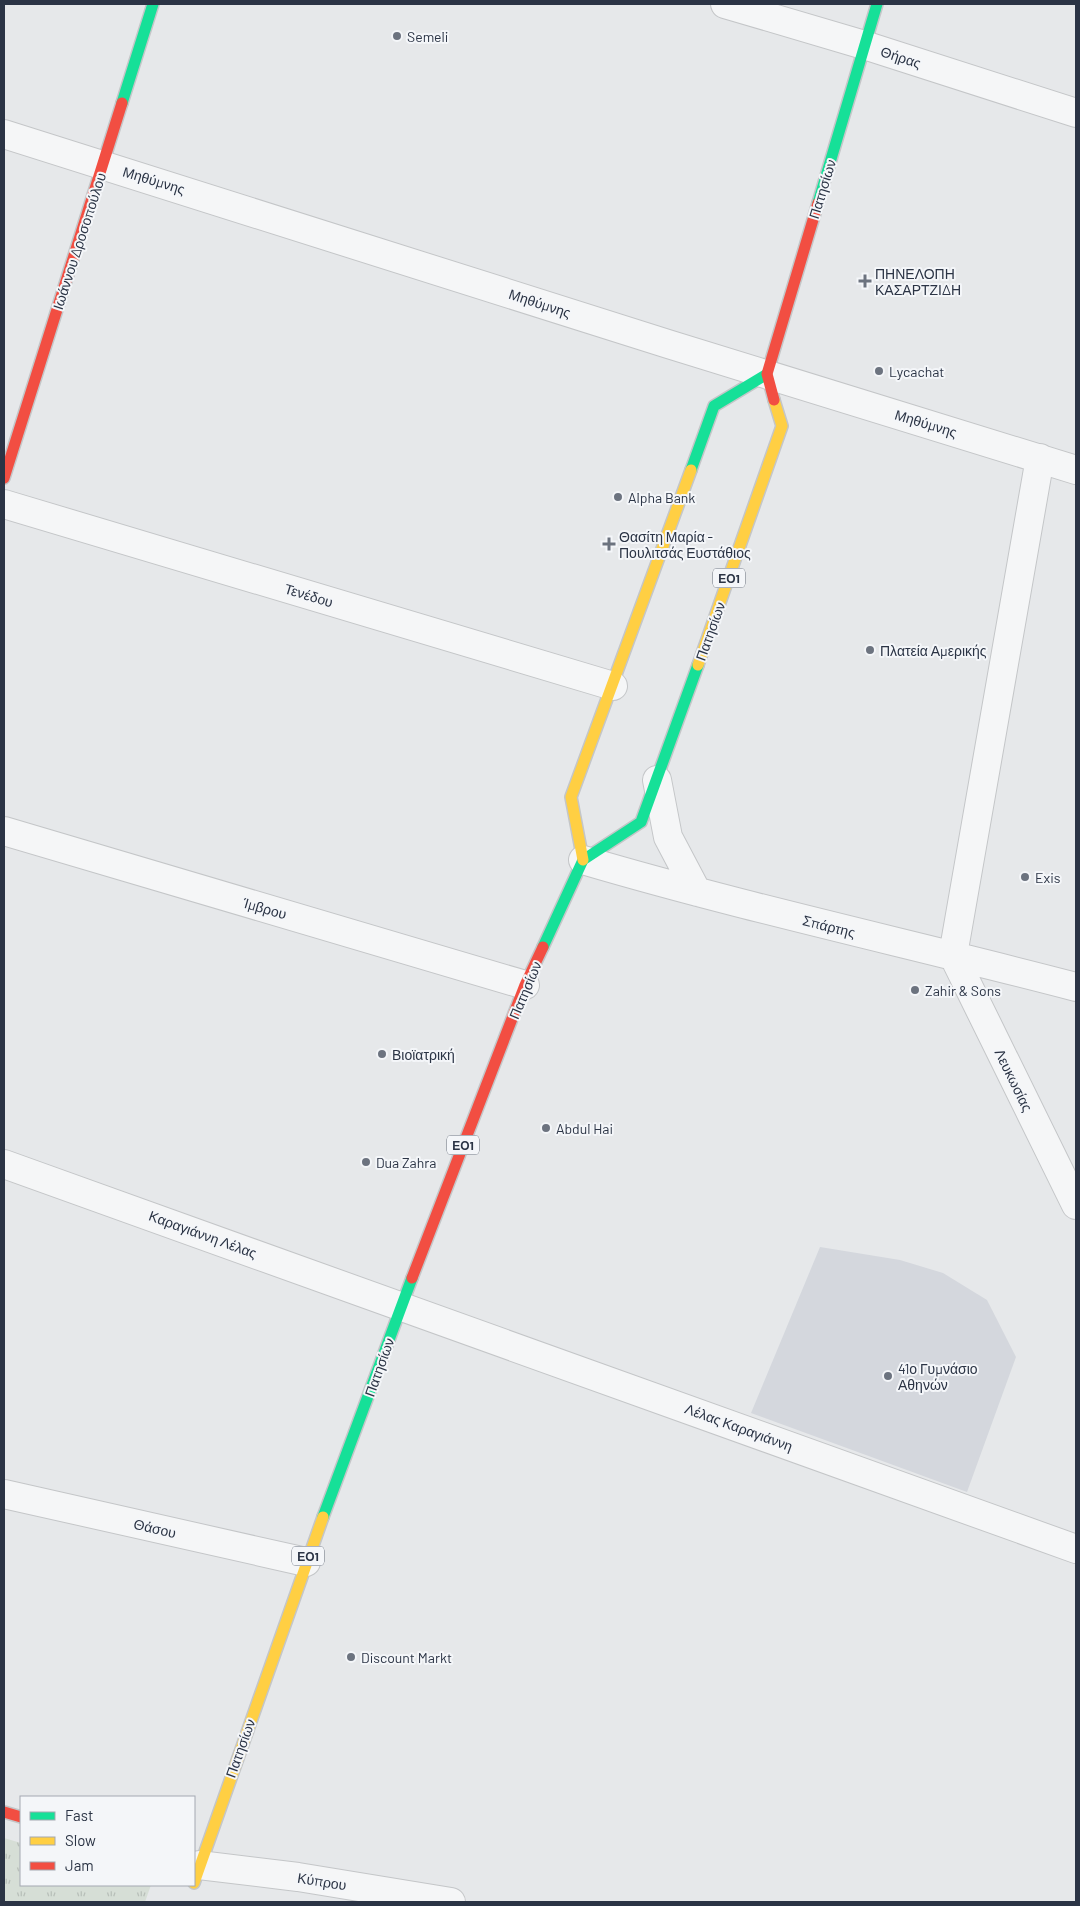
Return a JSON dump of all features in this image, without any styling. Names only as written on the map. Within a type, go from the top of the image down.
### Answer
[{"type":"main road","name":"Ιωάννου Δροσοπούλου","points":[[4,478],[153,4]]},
{"type":"main road","name":"Πατησίων","points":[[195,1875],[306,1562],[401,1306],[525,985],[584,860],[641,822],[657,780],[782,426],[767,374],[877,4]]},
{"type":"main road","points":[[584,860],[571,797],[714,406],[767,374]]},
{"type":"main road","points":[[4,1812],[20,1817]]},
{"type":"street","name":"Θήρας","points":[[725,4],[864,45],[1076,113]]},
{"type":"street","name":"Μηθύμνης","points":[[4,134],[1076,470]]},
{"type":"street","points":[[953,955],[1040,458]]},
{"type":"street","name":"Τενέδου","points":[[4,504],[613,686]]},
{"type":"street","points":[[657,780],[668,837],[697,892]]},
{"type":"street","name":"Ίμβρου","points":[[4,831],[525,985]]},
{"type":"street","name":"Σπάρτης","points":[[584,860],[819,924],[953,955],[1076,987]]},
{"type":"street","name":"Λευκωσίας","points":[[953,955],[1076,1205]]},
{"type":"street","name":"Καραγιάννη Λέλας","points":[[4,1164],[401,1306]]},
{"type":"street","name":"Λέλας Καραγιάννη","points":[[401,1306],[1076,1550]]},
{"type":"street","name":"Θάσου","points":[[4,1494],[306,1562]]},
{"type":"street","name":"Κύπρου","points":[[195,1878],[298,1877],[451,1902]]},
{"type":"shaded area","name":"41ο Γυμνάσιο Αθηνών","points":[[820,1247],[900,1260],[943,1273],[987,1300],[1016,1357],[967,1492],[751,1413]]},
{"type":"green space","points":[[4,1838],[20,1843],[20,1886],[151,1886],[145,1902],[4,1902]]},
{"type":"traffic: fast","points":[[122,103],[153,4]]},
{"type":"traffic: fast","points":[[818,203],[877,4]]},
{"type":"traffic: fast","points":[[691,470],[714,406],[767,374]]},
{"type":"traffic: fast","points":[[543,947],[583,860],[641,822],[698,665]]},
{"type":"traffic: fast","points":[[323,1517],[412,1278]]},
{"type":"traffic: slow","points":[[698,665],[782,426],[774,400]]},
{"type":"traffic: slow","points":[[583,860],[571,797],[691,470]]},
{"type":"traffic: slow","points":[[195,1880],[323,1517]]},
{"type":"traffic: jam","points":[[4,478],[122,103]]},
{"type":"traffic: jam","points":[[774,400],[767,374],[818,203]]},
{"type":"traffic: jam","points":[[412,1278],[525,985],[543,947]]},
{"type":"traffic: jam","points":[[4,1812],[20,1817]]},
{"type":"place","name":"Semeli","points":[[397,36]]},
{"type":"place","name":"ΠΗΝΕΛΟΠΗ ΚΑΣΑΡΤΖΙΔΗ","points":[[865,281]]},
{"type":"place","name":"Lycachat","points":[[879,371]]},
{"type":"place","name":"Alpha Bank","points":[[618,497]]},
{"type":"place","name":"Θασίτη Μαρία - Πουλιτσάς Ευστάθιος","points":[[609,544]]},
{"type":"place","name":"Πλατεία Αμερικής","points":[[870,650]]},
{"type":"place","name":"Exis","points":[[1025,877]]},
{"type":"place","name":"Zahir & Sons","points":[[915,990]]},
{"type":"place","name":"Βιοϊατρική","points":[[382,1054]]},
{"type":"place","name":"Abdul Hai","points":[[546,1128]]},
{"type":"place","name":"Dua Zahra","points":[[366,1162]]},
{"type":"place","name":"41ο Γυμνάσιο Αθηνών","points":[[888,1376]]},
{"type":"place","name":"Discount Markt","points":[[351,1657]]}]
